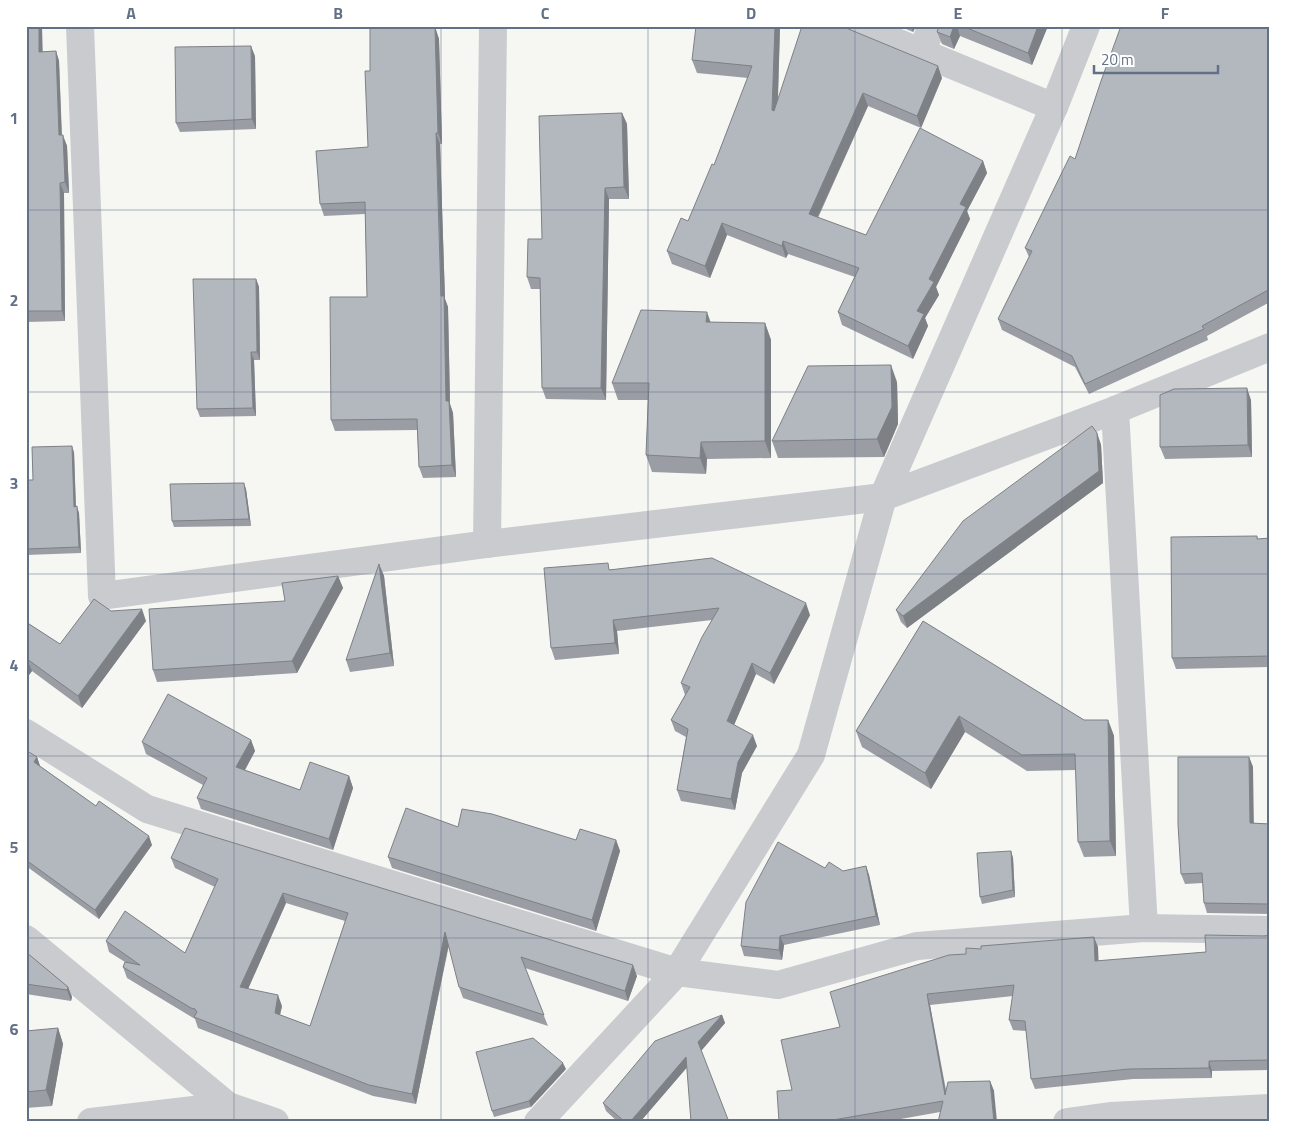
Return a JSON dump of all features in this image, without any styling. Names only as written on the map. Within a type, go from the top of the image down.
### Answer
[{"type":"street","points":[[80,26],[102,596],[488,544],[883,497],[1115,410],[1270,347]]},
{"type":"street","points":[[488,544],[493,26]]},
{"type":"street","points":[[857,26],[1054,108]]},
{"type":"street","points":[[921,53],[932,26]]},
{"type":"street","points":[[538,1122],[677,972],[811,755],[883,497],[1054,108],[1086,26]]},
{"type":"street","points":[[1115,410],[1144,928]]},
{"type":"street","points":[[26,733],[147,809],[677,972],[778,985],[917,946],[1144,928],[1270,930]]},
{"type":"street","points":[[26,939],[228,1106],[275,1122]]},
{"type":"street","points":[[91,1122],[228,1106]]},
{"type":"street","points":[[1067,1122],[1110,1116],[1270,1108]]},
{"type":"building","points":[[26,26],[39,26],[39,52],[56,51],[59,135],[63,135],[65,182],[60,183],[62,311],[26,311]]},
{"type":"building","points":[[370,26],[435,27],[441,296],[444,296],[446,401],[449,401],[452,465],[419,467],[417,419],[331,420],[330,297],[367,297],[365,202],[320,204],[316,151],[368,147],[365,71],[370,71]]},
{"type":"building","points":[[696,26],[775,26],[772,110],[774,111],[802,26],[844,26],[938,66],[917,116],[863,93],[809,214],[866,235],[920,128],[983,161],[960,204],[966,207],[929,279],[934,282],[917,311],[924,314],[908,346],[838,312],[859,268],[783,241],[782,246],[722,223],[705,266],[667,251],[681,218],[688,221],[712,164],[714,165],[752,66],[692,60]]},
{"type":"building","points":[[939,26],[954,26],[950,37],[937,32]]},
{"type":"building","points":[[962,26],[1038,26],[1028,53]]},
{"type":"building","points":[[1121,26],[1270,26],[1270,289],[1202,326],[1204,329],[1085,384],[1072,356],[998,319],[1032,251],[1025,248],[1070,156],[1075,159]]},
{"type":"building","points":[[251,46],[252,119],[176,123],[175,47]]},
{"type":"building","points":[[622,113],[624,187],[605,188],[601,388],[542,388],[540,278],[527,277],[528,239],[542,239],[539,116]]},
{"type":"building","points":[[193,279],[256,279],[257,352],[251,352],[253,408],[197,409]]},
{"type":"building","points":[[641,310],[707,312],[706,322],[765,323],[765,441],[701,442],[700,458],[646,455],[649,383],[612,383]]},
{"type":"building","points":[[891,365],[892,407],[877,439],[772,441],[808,366]]},
{"type":"building","points":[[1247,388],[1248,445],[1160,447],[1160,395],[1174,389]]},
{"type":"building","points":[[1092,426],[1097,433],[1099,471],[903,616],[896,610],[963,521]]},
{"type":"building","points":[[72,446],[74,507],[77,506],[79,547],[26,549],[26,480],[33,480],[32,447]]},
{"type":"building","points":[[244,483],[249,519],[172,521],[170,484]]},
{"type":"building","points":[[1257,536],[1257,539],[1270,538],[1270,656],[1172,658],[1171,537]]},
{"type":"building","points":[[712,558],[806,603],[770,673],[752,663],[727,721],[753,735],[738,762],[731,799],[677,790],[688,729],[671,720],[690,687],[681,683],[702,637],[719,608],[613,620],[615,643],[551,648],[544,568],[608,563],[609,570]]},
{"type":"building","points":[[379,564],[390,653],[346,660]]},
{"type":"building","points":[[338,576],[292,661],[153,670],[149,609],[285,601],[282,583]]},
{"type":"building","points":[[94,599],[111,611],[142,609],[78,696],[26,660],[26,622],[60,644]]},
{"type":"building","points":[[923,621],[1084,720],[1108,720],[1110,841],[1078,842],[1075,754],[1022,755],[959,716],[925,773],[856,731]]},
{"type":"building","points":[[168,694],[251,740],[236,767],[300,790],[310,762],[349,776],[329,839],[197,798],[207,778],[142,742]]},
{"type":"building","points":[[26,750],[37,757],[34,762],[96,806],[99,801],[149,836],[95,910],[26,860]]},
{"type":"building","points":[[1178,757],[1249,757],[1250,823],[1270,824],[1270,905],[1204,903],[1202,873],[1181,874],[1178,824]]},
{"type":"building","points":[[406,808],[458,827],[462,809],[492,814],[576,840],[580,829],[616,840],[592,920],[388,857]]},
{"type":"building","points":[[185,828],[633,965],[625,991],[521,957],[544,1015],[459,987],[445,932],[412,1094],[369,1085],[194,1017],[197,1012],[195,1009],[123,967],[125,962],[140,965],[106,941],[125,911],[185,953],[218,879],[171,858]],"holes":[[[283,893],[348,913],[310,1026],[275,1013],[278,995],[240,987]]]},
{"type":"building","points":[[778,842],[825,868],[829,862],[843,871],[866,866],[876,916],[780,936],[779,950],[741,946],[746,902]]},
{"type":"building","points":[[1011,851],[1013,890],[980,897],[977,853]]},
{"type":"building","points":[[1270,934],[1270,1060],[1209,1061],[1209,1068],[1129,1069],[1031,1079],[1025,1021],[1009,1020],[1014,985],[927,994],[945,1095],[948,1082],[990,1081],[994,1122],[938,1122],[943,1101],[833,1120],[833,1122],[779,1122],[777,1091],[792,1090],[781,1040],[840,1027],[830,992],[949,955],[966,954],[966,948],[981,949],[981,946],[1094,937],[1095,961],[1206,952],[1205,935],[1266,936]]},
{"type":"building","points":[[26,952],[68,987],[67,990],[26,984]]},
{"type":"building","points":[[722,1015],[698,1042],[729,1122],[691,1122],[686,1057],[630,1122],[625,1122],[603,1103],[655,1041]]},
{"type":"building","points":[[58,1028],[46,1090],[26,1092],[26,1031]]},
{"type":"building","points":[[533,1038],[563,1063],[529,1101],[492,1111],[476,1052]]}]
